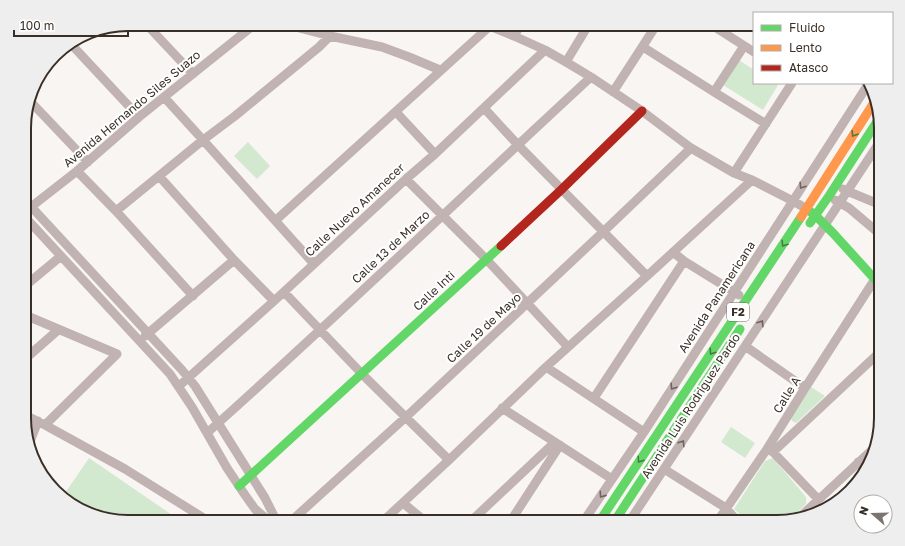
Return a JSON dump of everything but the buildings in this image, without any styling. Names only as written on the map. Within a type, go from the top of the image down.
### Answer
[{"type":"main road","name":"F2","points":[[604,515],[807,209],[872,106]]},
{"type":"main road","name":"Calle Inti","points":[[239,486],[562,190],[642,111]]},
{"type":"main road","points":[[806,229],[874,126]]},
{"type":"main road","points":[[807,209],[825,225],[874,278]]},
{"type":"main road","name":"F2","points":[[619,515],[745,322]]},
{"type":"street","points":[[153,31],[193,74]]},
{"type":"street","name":"Avenida Hernando Siles Suazo","points":[[31,208],[88,162],[138,117],[246,31]]},
{"type":"street","points":[[311,31],[382,47],[440,70]]},
{"type":"street","points":[[276,220],[396,112],[482,31]]},
{"type":"street","points":[[502,31],[545,50],[591,77],[642,111],[691,148],[734,172],[807,209]]},
{"type":"street","points":[[514,36],[517,31]]},
{"type":"street","points":[[566,62],[585,31]]},
{"type":"street","points":[[613,92],[652,31]]},
{"type":"street","points":[[721,31],[753,51]]},
{"type":"street","points":[[116,211],[203,140],[241,112],[319,47],[330,36]]},
{"type":"street","points":[[714,92],[744,46]]},
{"type":"street","points":[[74,47],[138,117]]},
{"type":"street","points":[[643,47],[766,124]]},
{"type":"street","name":"Calle Nuevo Amanecer","points":[[179,386],[435,154],[545,50]]},
{"type":"street","name":"Calle 13 de Marzo","points":[[207,433],[320,330],[591,77]]},
{"type":"street","points":[[734,172],[791,84]]},
{"type":"street","name":"Avenida Panamericana","points":[[588,515],[644,432],[866,88]]},
{"type":"street","points":[[164,97],[314,264]]},
{"type":"street","points":[[34,105],[88,162]]},
{"type":"street","points":[[484,108],[518,145],[647,276]]},
{"type":"street","points":[[396,112],[435,154]]},
{"type":"street","name":"Calle 19 de Mayo","points":[[298,515],[406,417],[691,148]]},
{"type":"street","name":"Avenida Luis Rodriguez Pardo","points":[[634,515],[874,151]]},
{"type":"street","points":[[814,169],[847,191],[874,202]]},
{"type":"street","points":[[77,171],[116,211],[193,296]]},
{"type":"street","points":[[159,176],[234,260],[274,301]]},
{"type":"street","points":[[406,179],[486,259],[568,347]]},
{"type":"street","points":[[390,515],[546,367],[752,180]]},
{"type":"street","points":[[829,196],[848,208],[874,229]]},
{"type":"street","points":[[31,213],[149,333],[188,377],[265,498],[274,515]]},
{"type":"street","points":[[31,224],[170,374],[179,386],[239,486],[255,509],[262,515]]},
{"type":"street","points":[[673,252],[684,261],[747,300]]},
{"type":"street","points":[[31,281],[61,256]]},
{"type":"street","points":[[140,341],[234,260]]},
{"type":"street","points":[[594,398],[684,261]]},
{"type":"street","name":"Calle A","points":[[722,515],[770,450],[805,388],[874,288]]},
{"type":"street","points":[[284,292],[362,374],[449,460]]},
{"type":"street","points":[[31,318],[117,354],[42,423],[33,438]]},
{"type":"street","points":[[31,354],[58,330]]},
{"type":"street","points":[[745,346],[805,388]]},
{"type":"street","points":[[818,499],[770,450],[874,357]]},
{"type":"street","points":[[546,367],[644,432]]},
{"type":"street","points":[[502,408],[612,480]]},
{"type":"street","points":[[31,418],[125,469],[199,515]]},
{"type":"street","points":[[478,515],[557,443]]},
{"type":"street","points":[[514,515],[557,443]]},
{"type":"street","points":[[807,510],[867,454]]},
{"type":"street","points":[[858,462],[862,466]]},
{"type":"street","points":[[664,469],[726,508],[732,515]]},
{"type":"street","points":[[403,503],[418,515]]},
{"type":"green space","points":[[739,60],[753,69],[753,84],[778,85],[763,110],[723,85]]},
{"type":"green space","points":[[248,142],[270,166],[257,179],[234,156]]},
{"type":"green space","points":[[811,387],[825,396],[796,423],[792,421],[791,418]]},
{"type":"green space","points":[[731,427],[755,443],[745,458],[721,442]]},
{"type":"green space","points":[[89,458],[172,515],[128,515],[103,512],[79,502],[66,492]]},
{"type":"green space","points":[[773,458],[806,497],[806,504],[797,513],[784,515],[740,515],[734,509],[765,461]]},
{"type":"traffic: fast","points":[[810,223],[874,126]]},
{"type":"traffic: fast","points":[[808,210],[833,233],[874,278]]},
{"type":"traffic: fast","points":[[604,515],[801,217]]},
{"type":"traffic: fast","points":[[239,486],[501,246]]},
{"type":"traffic: fast","points":[[619,515],[740,329]]},
{"type":"traffic: slow","points":[[801,217],[872,106]]},
{"type":"traffic: jam","points":[[501,246],[642,111]]}]
